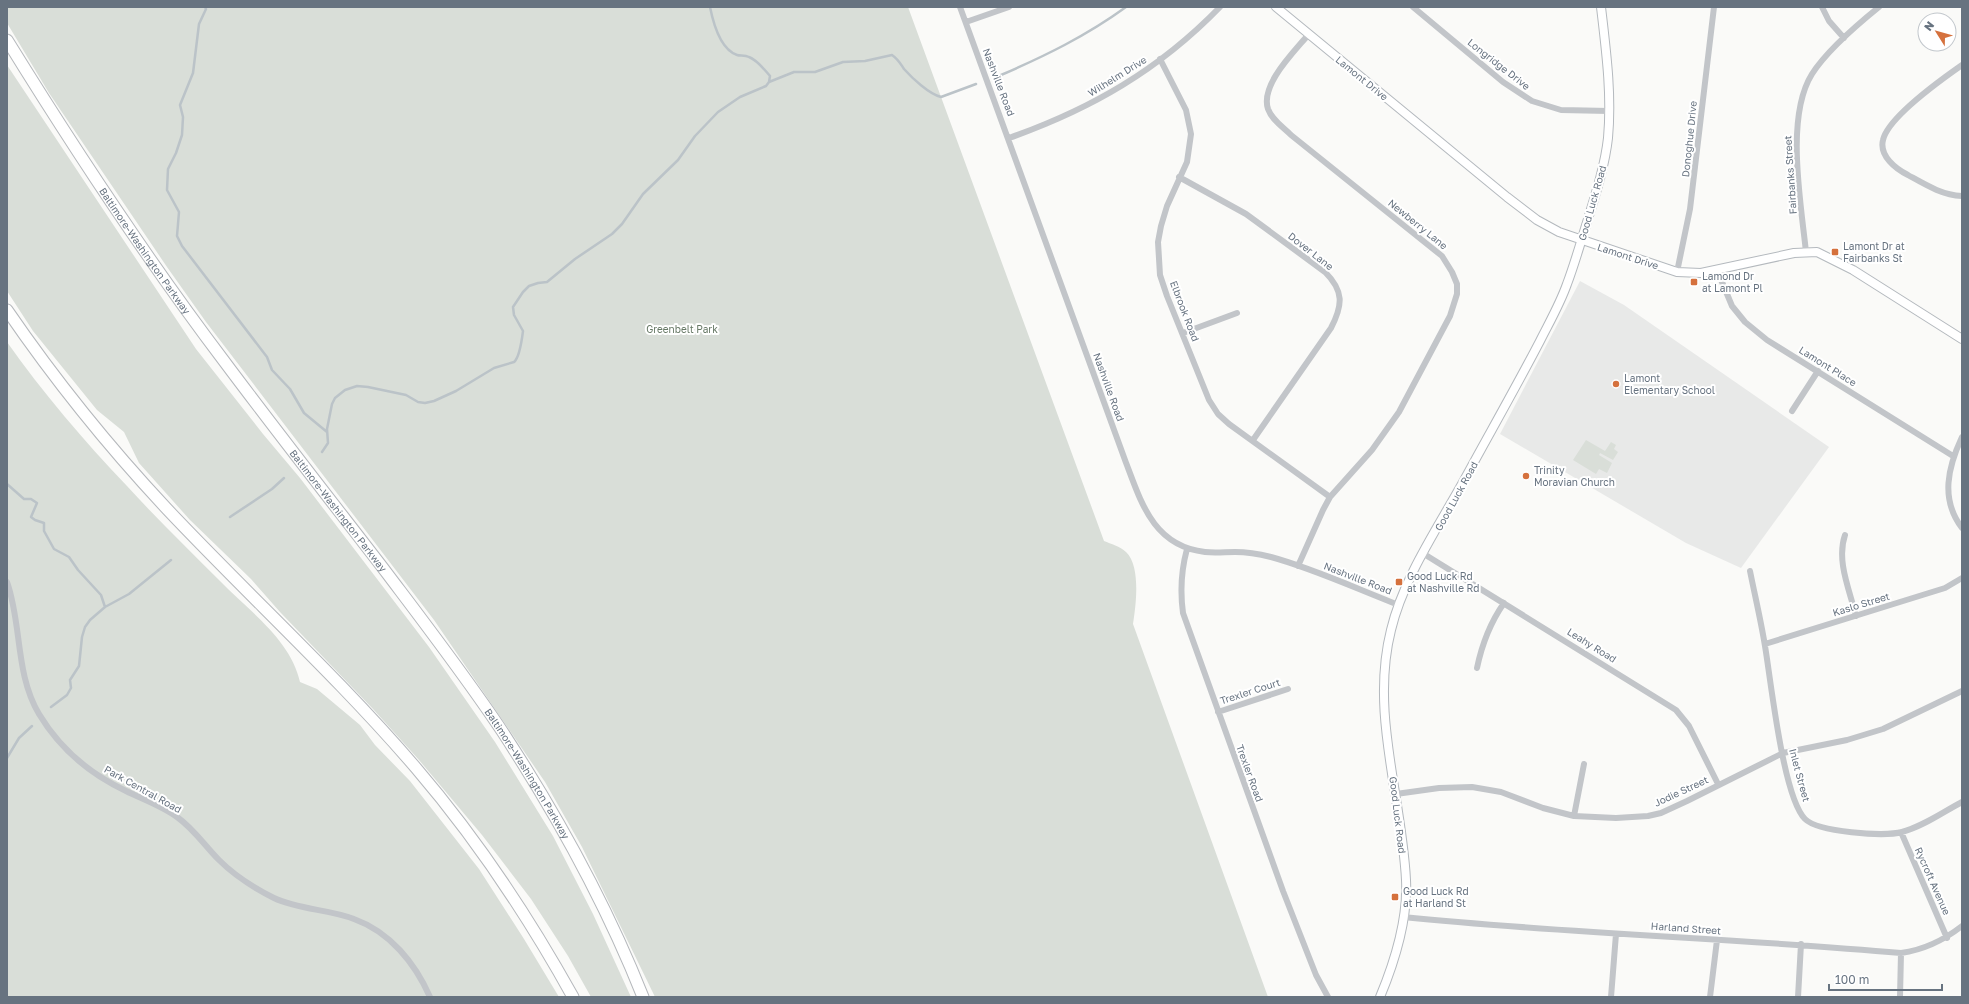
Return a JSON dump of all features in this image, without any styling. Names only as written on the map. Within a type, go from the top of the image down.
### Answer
[{"type":"highway","name":"Baltimore-Washington Parkway","points":[[7,40],[87,167],[166,281],[224,361],[438,641],[502,731],[554,816],[586,874],[643,997]]},
{"type":"highway","points":[[7,310],[56,377],[131,470],[168,510],[379,726],[416,768],[489,862],[553,961],[573,997]]},
{"type":"main road","name":"Lamont Drive","points":[[1276,7],[1308,35],[1536,220],[1546,226],[1582,240],[1677,272],[1701,273],[1794,252],[1817,252],[1839,261],[1962,339]]},
{"type":"main road","name":"Good Luck Road","points":[[1380,997],[1394,959],[1403,917],[1406,881],[1396,794],[1386,734],[1384,685],[1388,643],[1399,605],[1424,554],[1547,327],[1567,286],[1582,240],[1604,161],[1609,111],[1607,61],[1601,7]]},
{"type":"street","name":"Nashville Road","points":[[960,7],[1143,506],[1152,522],[1159,530],[1187,549],[1206,552],[1248,553],[1298,566],[1399,605]]},
{"type":"street","points":[[966,22],[1009,7]]},
{"type":"street","name":"Wilhelm Drive","points":[[1009,138],[1048,124],[1094,103],[1144,73],[1195,31],[1220,7]]},
{"type":"street","name":"Longridge Drive","points":[[1412,7],[1503,82],[1532,101],[1561,110],[1609,111]]},
{"type":"street","name":"Donoghue Drive","points":[[1677,272],[1690,208],[1714,7]]},
{"type":"street","points":[[1822,7],[1829,21],[1844,38]]},
{"type":"street","name":"Fairbanks Street","points":[[1806,252],[1797,138],[1800,106],[1812,73],[1844,38],[1879,7]]},
{"type":"street","name":"Newberry Lane","points":[[1298,566],[1314,526],[1330,497],[1372,450],[1398,412],[1450,316],[1457,294],[1457,284],[1447,263],[1432,247],[1291,134],[1273,118],[1268,110],[1267,102],[1271,84],[1308,35]]},
{"type":"street","name":"Elbrook Road","points":[[1160,59],[1178,91],[1190,122],[1190,145],[1187,162],[1167,206],[1158,242],[1160,275],[1167,296],[1209,400],[1218,414],[1229,424],[1330,497]]},
{"type":"street","points":[[1962,65],[1920,97],[1898,117],[1888,129],[1882,142],[1886,156],[1900,170],[1946,195],[1962,196]]},
{"type":"street","name":"Dover Lane","points":[[1179,177],[1246,214],[1325,272],[1335,284],[1339,294],[1340,308],[1331,328],[1253,440]]},
{"type":"street","name":"Lamont Place","points":[[1717,270],[1732,306],[1745,322],[1767,340],[1953,456]]},
{"type":"street","points":[[1183,334],[1237,313]]},
{"type":"street","points":[[1792,411],[1818,371]]},
{"type":"street","points":[[1962,437],[1949,468],[1949,500],[1953,512],[1962,528]]},
{"type":"street","points":[[1845,535],[1842,544],[1843,568],[1856,616]]},
{"type":"street","name":"Trexler Road","points":[[1187,549],[1182,568],[1181,586],[1183,612],[1304,948],[1322,990],[1328,997]]},
{"type":"street","name":"Leahy Road","points":[[1424,554],[1676,710],[1689,726],[1718,784]]},
{"type":"street","name":"Inlet Street","points":[[1750,571],[1765,644],[1783,753],[1794,800],[1799,811],[1809,822],[1823,828],[1840,830],[1901,832],[1918,826],[1962,802]]},
{"type":"street","name":"Kaslo Street","points":[[1765,644],[1945,588],[1962,578]]},
{"type":"street","name":"Park Central Road","points":[[7,582],[14,600],[21,658],[28,688],[38,714],[65,750],[90,771],[176,817],[202,839],[219,860],[242,880],[275,898],[354,919],[374,929],[404,953],[425,986],[430,997]]},
{"type":"street","points":[[1477,668],[1487,632],[1504,603]]},
{"type":"street","name":"Trexler Court","points":[[1218,712],[1288,689]]},
{"type":"street","name":"Jodie Street","points":[[1396,794],[1439,788],[1482,788],[1501,792],[1543,808],[1574,816],[1616,818],[1648,816],[1674,807],[1783,753],[1847,740],[1883,729],[1962,691]]},
{"type":"street","points":[[1574,816],[1584,764]]},
{"type":"street","name":"Rycroft Avenue","points":[[1901,832],[1947,938]]},
{"type":"street","name":"Harland Street","points":[[1403,917],[1616,934],[1802,944],[1901,953],[1947,938],[1962,926]]},
{"type":"street","points":[[1611,997],[1616,934]]},
{"type":"street","points":[[1710,997],[1717,940]]},
{"type":"street","points":[[1798,997],[1802,944]]},
{"type":"street","points":[[1900,997],[1901,953]]},
{"type":"shaded area","points":[[1580,281],[1624,305],[1829,447],[1741,568],[1686,543],[1500,434]]},
{"type":"green space","name":"Greenbelt Park","points":[[7,7],[908,7],[1104,541],[1124,550],[1131,558],[1134,566],[1136,586],[1133,624],[1268,997],[655,997],[582,847],[545,782],[434,620],[206,322],[167,267],[49,93],[7,23]]},
{"type":"green space","points":[[7,65],[196,349],[300,478],[429,647],[495,742],[553,836],[593,914],[631,997],[591,997],[568,956],[531,899],[482,835],[419,760],[373,709],[280,612],[251,579],[190,520],[139,463],[124,432],[97,410],[33,331],[7,291]]},
{"type":"green space","points":[[7,342],[49,398],[95,452],[161,522],[268,627],[288,653],[300,682],[317,689],[360,725],[375,745],[410,781],[479,869],[559,997],[7,997]]},
{"type":"green space","points":[[1586,440],[1605,451],[1611,442],[1616,445],[1614,449],[1618,452],[1613,460],[1600,453],[1599,455],[1612,463],[1607,473],[1599,469],[1596,474],[1573,460]]},
{"type":"waterway","points":[[205,7],[206,9],[199,24],[193,73],[180,105],[183,117],[182,135],[176,153],[168,169],[167,190],[179,212],[177,236],[182,246],[267,357],[272,370],[290,389],[304,413],[327,432]]},
{"type":"waterway","points":[[322,452],[328,443],[327,429],[332,404],[335,398],[345,390],[357,386],[368,387],[406,395],[418,402],[425,403],[434,401],[456,391],[494,368],[514,362],[519,353],[523,331],[514,315],[513,307],[523,292],[529,286],[547,282],[575,259],[612,234],[622,224],[643,194],[678,160],[695,136],[718,112],[740,97],[766,86],[769,82],[770,76],[761,65],[749,57],[737,55],[731,52],[726,47],[715,27],[710,7]]},
{"type":"waterway","points":[[1001,75],[1065,45],[1126,7]]},
{"type":"waterway","points":[[769,82],[794,72],[815,72],[843,62],[865,61],[892,55],[916,81],[931,93],[941,97],[976,84]]},
{"type":"waterway","points":[[230,517],[272,489],[284,478]]},
{"type":"waterway","points":[[7,484],[24,499],[31,499],[37,503],[31,517],[44,523],[44,531],[54,549],[69,557],[78,570],[101,595],[105,607]]},
{"type":"waterway","points":[[51,707],[67,695],[71,688],[70,680],[79,666],[82,637],[85,627],[90,620],[105,607],[129,594],[171,560]]},
{"type":"waterway","points":[[7,758],[19,738],[32,726]]},
{"type":"place","name":"Lamont Dr at Fairbanks St","points":[[1835,252]]},
{"type":"place","name":"Lamond Dr at Lamont Pl","points":[[1694,282]]},
{"type":"place","name":"Lamont Elementary School","points":[[1616,384]]},
{"type":"place","name":"Trinity Moravian Church","points":[[1526,476]]},
{"type":"place","name":"Good Luck Rd at Nashville Rd","points":[[1399,582]]},
{"type":"place","name":"Good Luck Rd at Harland St","points":[[1395,897]]}]
